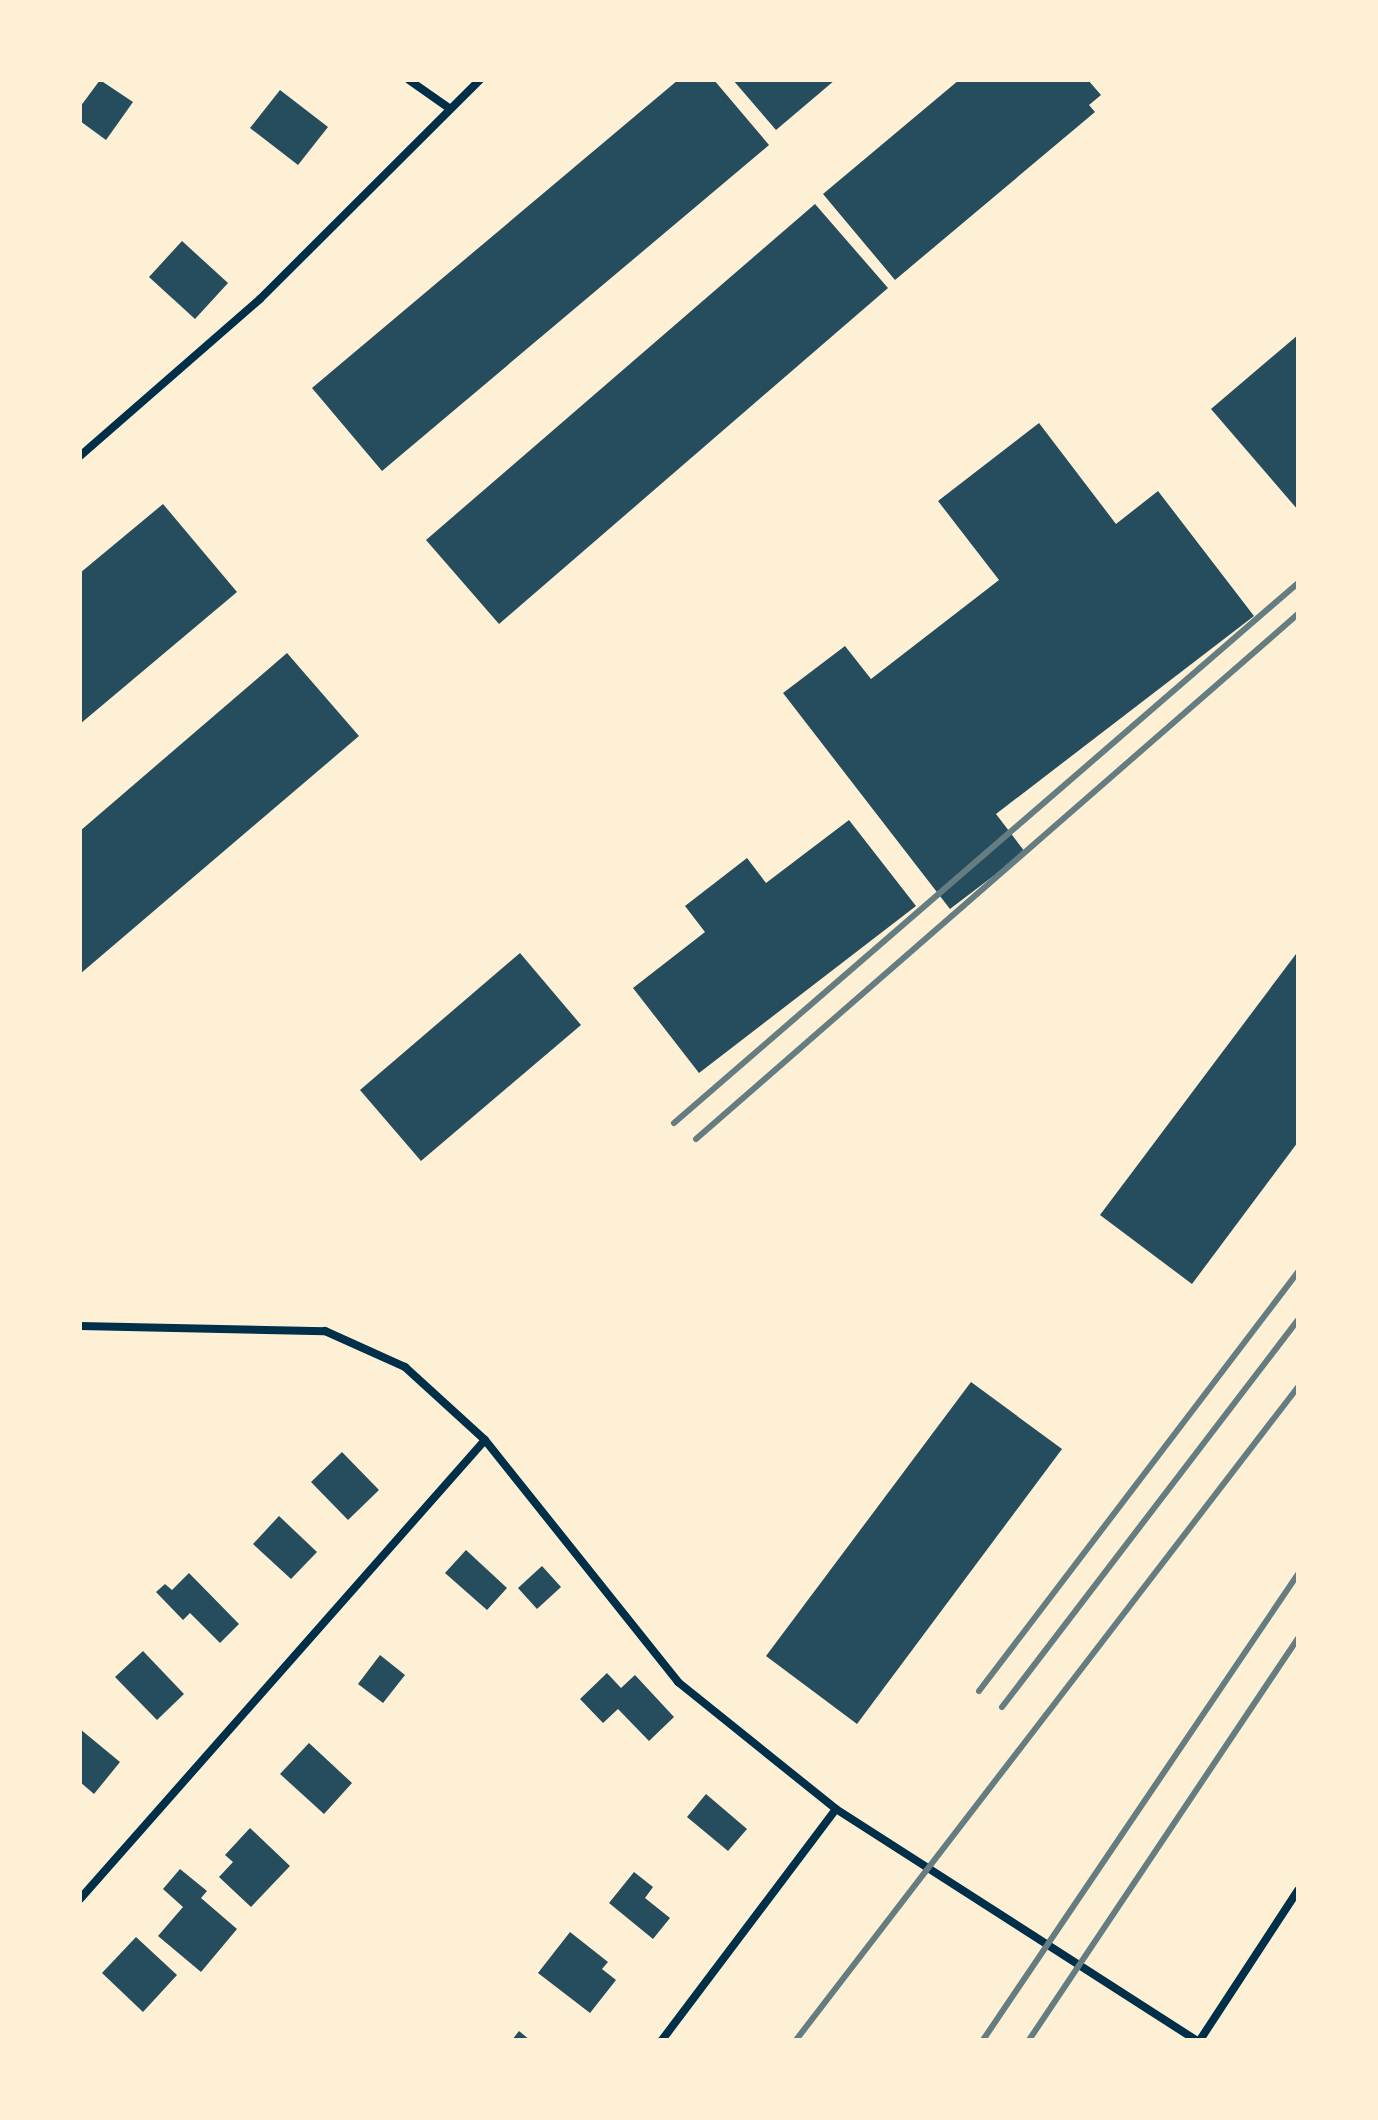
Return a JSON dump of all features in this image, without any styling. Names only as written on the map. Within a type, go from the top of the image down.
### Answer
[{"type":"street","points":[[409,80],[449,108]]},
{"type":"street","points":[[80,456],[260,299],[480,80]]},
{"type":"street","points":[[80,1326],[325,1331],[405,1367],[485,1440],[678,1682],[836,1809],[1198,2040],[1298,1890]]},
{"type":"street","points":[[80,1899],[485,1440]]},
{"type":"street","points":[[662,2040],[836,1809]]},
{"type":"building","points":[[100,80],[133,102],[106,140],[80,121],[80,107]]},
{"type":"building","points":[[678,80],[714,80],[769,145],[382,471],[312,388]]},
{"type":"building","points":[[733,80],[835,80],[776,130]]},
{"type":"building","points":[[959,80],[1088,80],[1101,95],[1089,105],[1095,112],[895,280],[823,194]]},
{"type":"building","points":[[280,90],[328,127],[298,165],[250,128]]},
{"type":"building","points":[[815,204],[888,288],[499,624],[426,540]]},
{"type":"building","points":[[182,241],[228,283],[195,319],[149,277]]},
{"type":"building","points":[[1298,335],[1298,510],[1211,409]]},
{"type":"building","points":[[1039,423],[1116,524],[1158,491],[1254,616],[996,814],[1025,852],[950,909],[783,693],[845,646],[871,679],[999,580],[938,501]]},
{"type":"building","points":[[163,504],[237,592],[80,724],[80,573]]},
{"type":"building","points":[[287,653],[359,736],[80,974],[80,831]]},
{"type":"building","points":[[849,820],[916,906],[699,1073],[633,988],[705,932],[685,906],[747,858],[766,883]]},
{"type":"building","points":[[520,953],[581,1025],[421,1161],[360,1090]]},
{"type":"building","points":[[1296,954],[1298,1142],[1192,1284],[1100,1215]]},
{"type":"building","points":[[971,1382],[1062,1449],[857,1724],[766,1656]]},
{"type":"building","points":[[342,1452],[379,1490],[348,1520],[311,1482]]},
{"type":"building","points":[[279,1516],[317,1552],[291,1579],[253,1544]]},
{"type":"building","points":[[466,1550],[507,1588],[487,1610],[445,1573]]},
{"type":"building","points":[[542,1566],[561,1587],[537,1609],[518,1588]]},
{"type":"building","points":[[189,1573],[239,1624],[220,1643],[190,1613],[183,1620],[156,1592],[165,1584],[172,1590]]},
{"type":"building","points":[[143,1651],[184,1694],[157,1720],[115,1677]]},
{"type":"building","points":[[380,1655],[405,1675],[383,1703],[358,1684]]},
{"type":"building","points":[[607,1673],[621,1688],[635,1675],[674,1717],[649,1741],[618,1709],[603,1723],[580,1699]]},
{"type":"building","points":[[80,1729],[120,1762],[94,1794],[80,1782]]},
{"type":"building","points":[[309,1743],[352,1783],[324,1814],[280,1774]]},
{"type":"building","points":[[706,1794],[747,1829],[728,1851],[687,1817]]},
{"type":"building","points":[[250,1828],[290,1866],[251,1907],[219,1877],[233,1862],[225,1855]]},
{"type":"building","points":[[180,1869],[207,1891],[201,1898],[237,1929],[201,1972],[158,1936],[183,1907],[163,1889]]},
{"type":"building","points":[[634,1872],[653,1887],[645,1898],[670,1918],[653,1939],[609,1903]]},
{"type":"building","points":[[570,1932],[608,1962],[602,1969],[616,1980],[590,2013],[538,1973]]},
{"type":"building","points":[[136,1937],[177,1975],[143,2012],[102,1973]]},
{"type":"building","points":[[519,2031],[530,2040],[512,2040]]},
{"type":"railway","points":[[674,1123],[1298,583]]},
{"type":"railway","points":[[696,1139],[1298,614]]},
{"type":"railway","points":[[979,1691],[1298,1272]]},
{"type":"railway","points":[[1002,1707],[1298,1320]]},
{"type":"railway","points":[[796,2040],[1298,1387]]},
{"type":"railway","points":[[983,2040],[1298,1574]]},
{"type":"railway","points":[[1029,2040],[1298,1638]]}]
